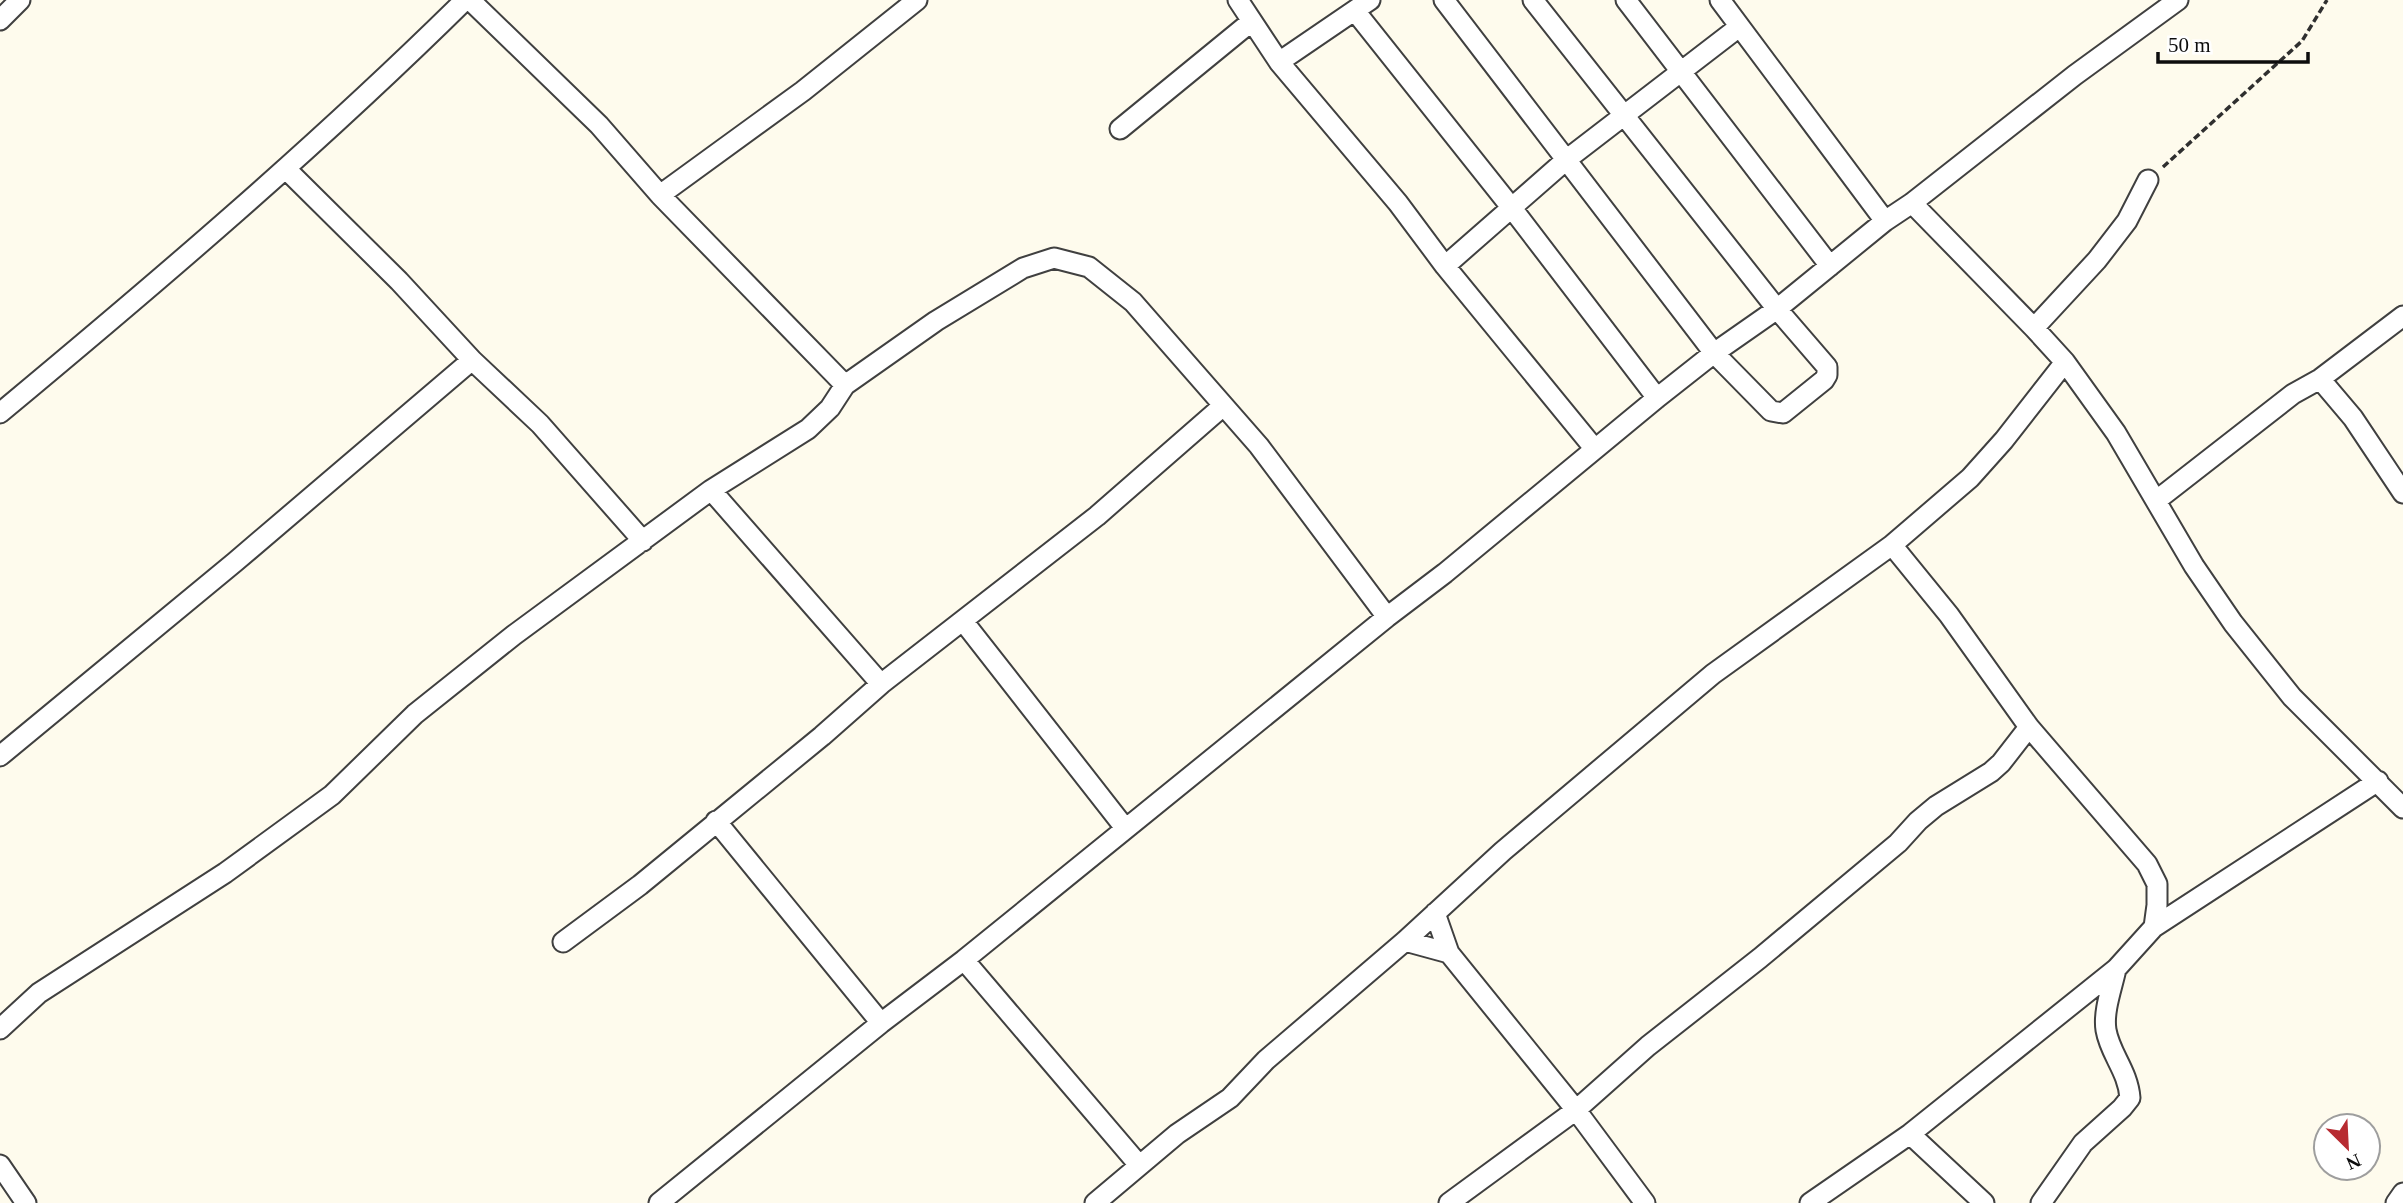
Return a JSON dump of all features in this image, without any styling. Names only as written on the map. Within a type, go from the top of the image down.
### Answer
[{"type":"street","points":[[0,20],[20,0]]},
{"type":"street","points":[[0,413],[286,169],[467,0],[599,125],[660,195],[845,385]]},
{"type":"street","points":[[660,195],[803,91],[917,0]]},
{"type":"street","points":[[1238,0],[1279,62],[1390,193],[1444,266],[1594,448]]},
{"type":"street","points":[[1444,0],[1714,353],[1771,411],[1783,413],[1824,380],[1827,367],[1777,309],[1533,0]]},
{"type":"street","points":[[1626,0],[1830,266]]},
{"type":"street","points":[[1720,0],[1885,221]]},
{"type":"street","points":[[659,1203],[881,1023],[964,960],[1657,398],[1714,353],[1777,309],[1885,221],[1912,203],[2075,75],[2178,0]]},
{"type":"street","points":[[1279,62],[1363,6],[1511,207],[1657,398]]},
{"type":"street","points":[[1120,129],[1252,21]]},
{"type":"street","points":[[1444,266],[1566,160],[1740,27]]},
{"type":"street","points":[[286,169],[399,281],[472,360],[540,424],[643,541]]},
{"type":"street","points":[[2035,328],[2097,260],[2127,220],[2148,180]]},
{"type":"street","points":[[1912,203],[2065,362],[2116,433],[2194,566],[2233,623],[2292,697],[2403,808]]},
{"type":"street","points":[[3,1019],[225,873],[332,795],[425,706],[514,635],[710,490],[808,429],[830,408],[845,385],[936,321],[1023,268],[1054,258],[1089,267],[1133,302],[1259,446],[1387,617]]},
{"type":"street","points":[[2157,500],[2293,394],[2320,379],[2403,316]]},
{"type":"street","points":[[0,756],[235,562],[472,360]]},
{"type":"street","points":[[1095,1203],[1177,1134],[1230,1098],[1266,1060],[1405,941],[1503,851],[1713,674],[1892,545],[1970,478],[2004,440],[2065,362]]},
{"type":"street","points":[[2320,379],[2353,418],[2403,494]]},
{"type":"street","points":[[564,942],[640,885],[822,736],[881,684],[1097,516],[1223,406]]},
{"type":"street","points":[[710,490],[881,684]]},
{"type":"street","points":[[1892,545],[1956,625],[2029,727],[2147,864],[2157,884],[2154,927]]},
{"type":"street","points":[[963,621],[1125,828]]},
{"type":"street","points":[[1450,1203],[1576,1110],[1648,1046],[1760,958],[1898,843],[1936,806],[1991,772],[2029,727]]},
{"type":"street","points":[[1810,1203],[1910,1134],[2116,969],[2154,927],[2378,781]]},
{"type":"street","points":[[716,821],[881,1023]]},
{"type":"street","points":[[1435,913],[1449,953],[1576,1110],[1645,1203]]},
{"type":"street","points":[[1405,941],[1449,953]]},
{"type":"street","points":[[964,960],[1139,1165]]},
{"type":"street","points":[[2041,1203],[2082,1143],[2130,1098],[2129,1083],[2106,1031],[2116,969]]},
{"type":"street","points":[[1910,1134],[1984,1203]]},
{"type":"street","points":[[3,1175],[26,1203]]},
{"type":"street","points":[[2396,1203],[2403,1193]]},
{"type":"path","points":[[2148,180],[2302,41],[2327,0]]}]
